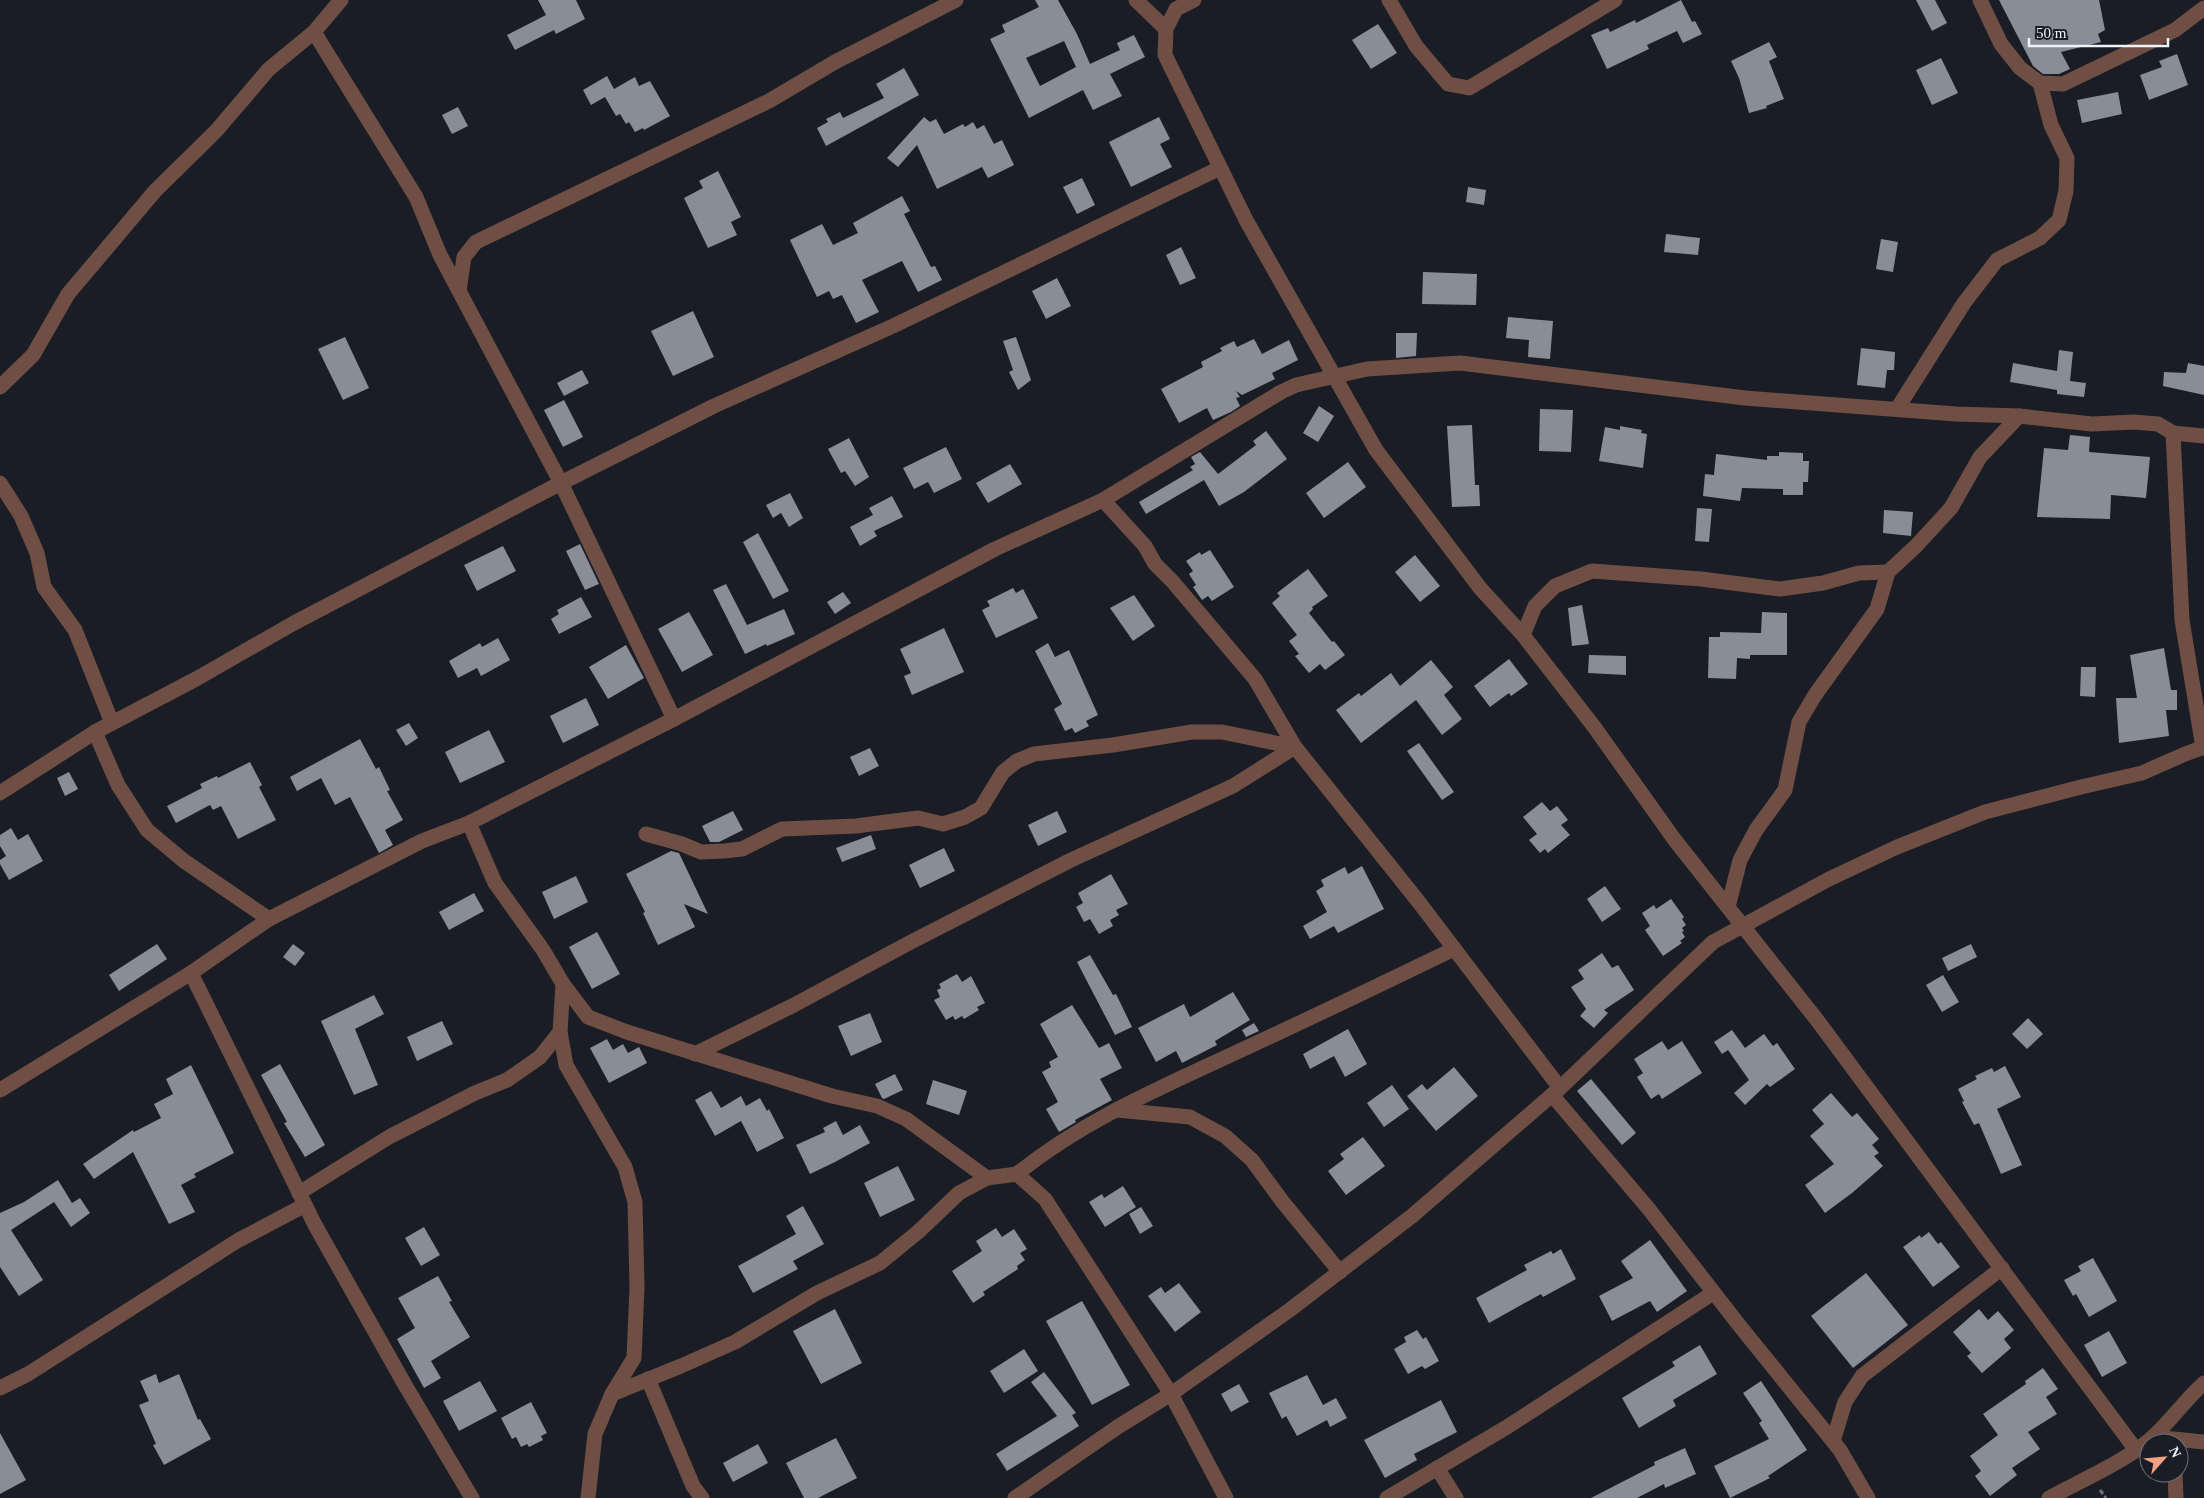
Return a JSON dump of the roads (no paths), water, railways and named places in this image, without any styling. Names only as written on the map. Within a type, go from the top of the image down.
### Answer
[{"type":"street","points":[[0,387],[33,356],[68,294],[155,191],[216,131],[269,69],[314,32],[341,0]]},
{"type":"street","points":[[459,292],[464,257],[476,242],[769,101],[835,62],[956,0]]},
{"type":"street","points":[[1136,0],[1166,29]]},
{"type":"street","points":[[1194,0],[1176,9],[1166,29],[1165,55],[1246,220],[1376,450],[1480,588],[1523,635],[1595,728],[1674,840],[1817,1020],[2136,1450]]},
{"type":"street","points":[[1389,0],[1416,46],[1448,84],[1469,88],[1615,0]]},
{"type":"street","points":[[1980,0],[2001,44],[2020,68],[2040,83],[2063,84],[2175,30],[2204,8]]},
{"type":"street","points":[[314,32],[416,198],[440,255],[562,484],[674,719]]},
{"type":"street","points":[[1898,409],[1964,302],[1997,260],[2040,238],[2059,220],[2066,191],[2067,158],[2052,125],[2040,83]]},
{"type":"street","points":[[0,794],[95,732],[196,679],[294,623],[714,406],[893,326],[1220,168]]},
{"type":"street","points":[[0,1090],[191,973],[269,919],[422,841],[469,823],[674,719],[995,549],[1103,500],[1281,392],[1296,385],[1333,375],[1367,369],[1460,363],[1745,398],[1956,414],[2019,416],[2092,424],[2134,422],[2158,424],[2173,433],[2204,436]]},
{"type":"street","points":[[1728,907],[1740,860],[1756,830],[1784,790],[1799,722],[1815,695],[1877,609],[1888,572],[1916,546],[1951,508],[1980,457],[2019,416]]},
{"type":"street","points":[[1015,1498],[1118,1426],[1170,1394],[1291,1309],[1412,1216],[1556,1091],[1713,942],[1829,879],[1897,847],[1986,812],[2080,787],[2142,774],[2185,754],[2204,748],[2182,620],[2173,433]]},
{"type":"street","points":[[0,483],[21,516],[37,553],[44,587],[75,630],[112,723]]},
{"type":"street","points":[[1103,500],[1145,546],[1155,564],[1173,582],[1255,679],[1295,747],[1454,949],[1556,1091],[1713,1293],[1833,1441],[1868,1498]]},
{"type":"street","points":[[1523,635],[1534,606],[1555,586],[1592,571],[1701,579],[1780,589],[1823,584],[1859,573],[1888,572]]},
{"type":"street","points":[[95,732],[118,785],[147,830],[184,861],[269,919]]},
{"type":"street","points":[[646,834],[682,844],[701,852],[742,849],[782,829],[856,826],[918,818],[942,824],[965,817],[981,808],[1003,772],[1017,761],[1034,754],[1113,745],[1192,732],[1222,732],[1295,747]]},
{"type":"street","points":[[695,1054],[794,1005],[909,943],[1072,860],[1232,786],[1295,747]]},
{"type":"street","points":[[469,823],[495,883],[543,950],[563,984],[588,1018],[695,1054],[832,1096],[884,1109],[906,1119],[987,1178]]},
{"type":"street","points":[[612,1394],[735,1342],[817,1293],[880,1263],[918,1232],[959,1193],[987,1178],[1017,1174],[1043,1153],[1117,1110],[1454,949]]},
{"type":"street","points":[[191,973],[302,1199],[404,1385],[472,1498]]},
{"type":"street","points":[[563,984],[560,1032],[566,1065],[625,1168],[636,1202],[637,1287],[634,1358],[612,1394],[595,1434],[588,1498]]},
{"type":"street","points":[[0,1388],[28,1374],[237,1241],[302,1199],[389,1137],[475,1093],[507,1080],[540,1057],[560,1032]]},
{"type":"street","points":[[1117,1110],[1190,1117],[1225,1136],[1252,1160],[1282,1201],[1340,1272]]},
{"type":"street","points":[[1017,1174],[1045,1199],[1170,1394],[1226,1498]]},
{"type":"street","points":[[1833,1441],[1845,1402],[1862,1376],[2002,1268]]},
{"type":"street","points":[[1387,1498],[1507,1427],[1713,1293]]},
{"type":"street","points":[[648,1379],[693,1486],[702,1498]]},
{"type":"street","points":[[2164,1433],[2191,1395],[2204,1383]]},
{"type":"street","points":[[2189,1441],[2204,1442]]},
{"type":"street","points":[[2049,1498],[2139,1449]]},
{"type":"street","points":[[1437,1468],[1456,1498]]},
{"type":"street","points":[[2175,1483],[2176,1498]]}]
